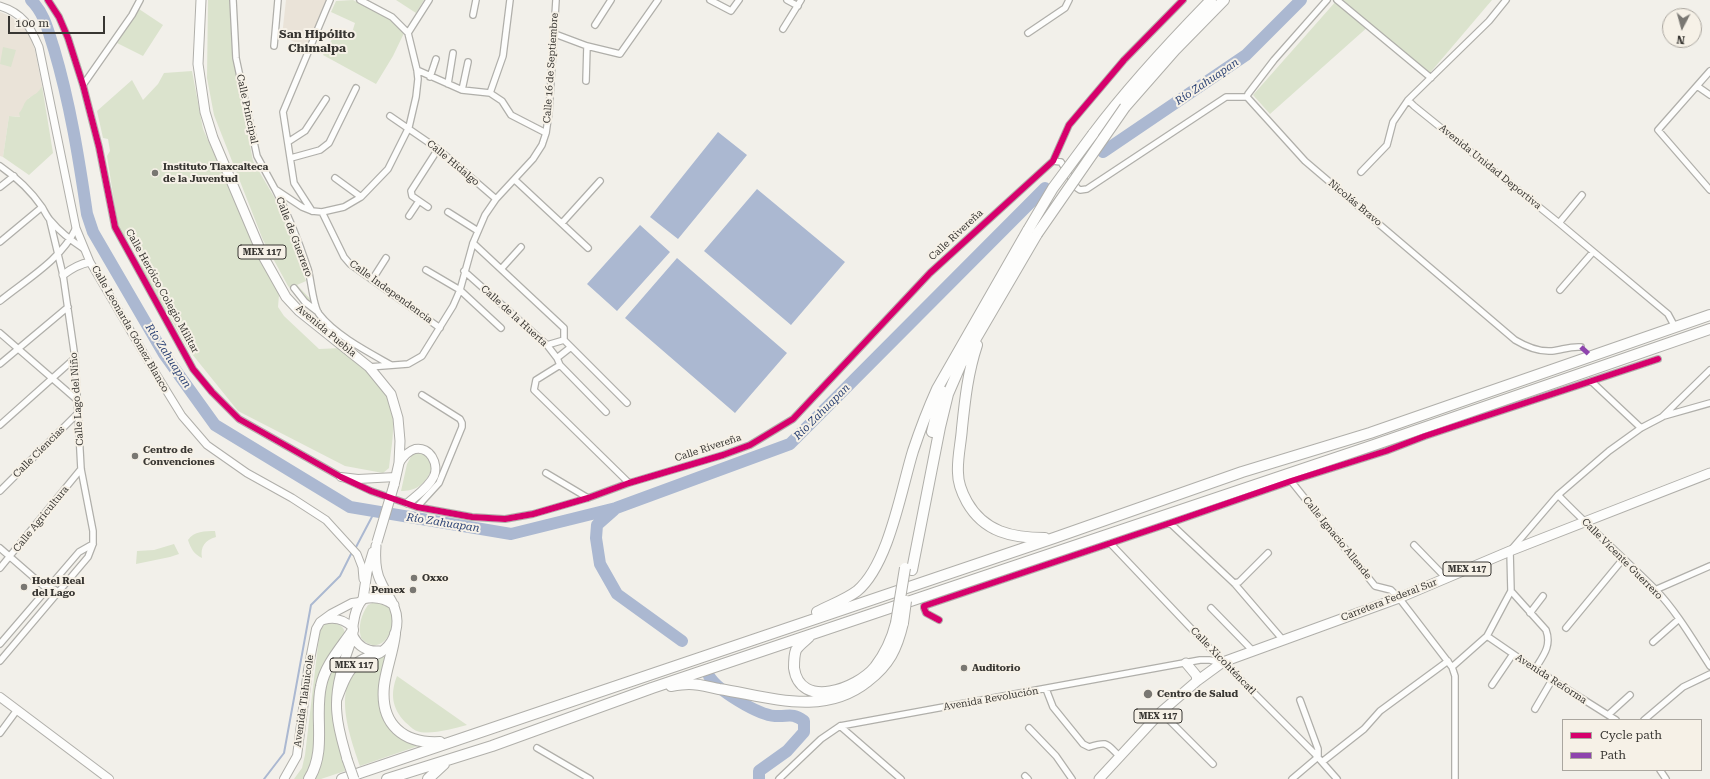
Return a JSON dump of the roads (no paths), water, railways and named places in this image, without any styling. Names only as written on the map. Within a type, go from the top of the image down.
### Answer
[{"type":"highway","points":[[908,569],[948,394],[961,364],[985,322],[1053,188],[1117,103],[1159,54],[1211,0]]},
{"type":"highway","points":[[811,620],[818,612],[842,600],[857,590],[876,567],[888,538],[926,413],[937,389],[1032,232],[1125,107],[1175,50],[1224,0]]},
{"type":"highway","points":[[342,779],[452,740],[1054,538],[1242,472],[1370,433],[1710,315]]},
{"type":"highway","points":[[985,322],[970,366],[966,387],[958,474],[962,493],[972,511],[988,526],[1002,533],[1031,538],[1054,538]]},
{"type":"highway","points":[[387,779],[455,758],[652,688],[1367,448],[1710,329]]},
{"type":"highway","points":[[652,688],[690,684],[785,701],[820,702],[843,697],[862,687],[880,672],[893,654],[935,418],[940,396],[951,367]]},
{"type":"highway","points":[[810,636],[796,650],[794,664],[796,679],[805,688],[820,693],[841,689],[853,684],[874,668],[890,642],[899,623]]},
{"type":"highway","points":[[310,779],[317,765],[320,736],[319,700],[323,678],[328,666],[353,631]]},
{"type":"highway","points":[[395,634],[384,687],[385,710],[390,722],[403,734],[415,739],[437,742],[452,740]]},
{"type":"highway","points":[[428,779],[441,765],[455,758]]},
{"type":"main road","name":"Avenida Puebla","points":[[201,0],[198,64],[205,112],[213,138],[263,256],[286,297],[299,311],[369,367],[391,394],[398,418],[400,441],[399,463],[376,544]]},
{"type":"main road","points":[[399,463],[405,455],[414,449],[420,449],[428,452],[435,461],[436,470],[434,477],[408,503]]},
{"type":"main road","name":"Carretera Federal Sur","points":[[1222,662],[1399,598],[1510,550],[1710,473]]},
{"type":"main road","points":[[341,477],[358,480],[395,481]]},
{"type":"main road","name":"MEX 117","points":[[354,779],[339,732],[337,699],[343,665],[361,601],[369,564],[376,544]]},
{"type":"main road","name":"MEX 117","points":[[337,699],[342,685],[353,666],[362,659],[380,653],[388,647],[395,634],[397,617],[394,605],[378,574],[375,562],[376,544]]},
{"type":"main road","points":[[320,622],[344,606],[361,601],[378,598],[386,600],[394,605]]},
{"type":"main road","name":"MEX 117","points":[[320,622],[329,619],[337,619],[346,622],[353,631],[360,645],[368,650],[380,651],[388,647]]},
{"type":"main road","name":"Avenida Tlahuicole","points":[[284,779],[297,756],[310,655],[315,633],[320,622]]},
{"type":"main road","name":"MEX 117","points":[[1099,779],[1161,712],[1222,662]]},
{"type":"main road","points":[[1186,663],[1196,675],[1197,681]]},
{"type":"main road","points":[[0,697],[109,779]]},
{"type":"street","name":"Calle Heróico Colegio Militar","points":[[48,0],[59,18],[68,38],[83,86],[99,147],[115,227],[193,369],[212,392],[239,419],[341,477]]},
{"type":"street","points":[[83,86],[132,15],[140,0]]},
{"type":"street","name":"Calle Principal","points":[[233,0],[236,58],[257,156],[275,189],[302,207],[312,211],[322,212],[344,207],[361,197],[388,169],[409,128],[416,97],[418,79],[417,70],[408,33]]},
{"type":"street","points":[[274,46],[278,0]]},
{"type":"street","points":[[312,211],[294,183],[283,112],[330,0]]},
{"type":"street","points":[[360,0],[392,17],[408,33],[429,0]]},
{"type":"street","points":[[473,15],[476,0]]},
{"type":"street","points":[[490,93],[502,56],[510,0]]},
{"type":"street","name":"Calle 16 de Septiembre","points":[[369,367],[408,364],[422,356],[440,328],[460,290],[464,271],[473,243],[485,215],[496,200],[533,159],[542,145],[546,133],[555,34],[556,0]]},
{"type":"street","points":[[595,25],[611,0]]},
{"type":"street","points":[[555,34],[587,46],[620,54],[658,0]]},
{"type":"street","points":[[710,0],[731,11],[739,0]]},
{"type":"street","points":[[787,0],[798,6]]},
{"type":"street","points":[[783,29],[801,0]]},
{"type":"street","points":[[1028,33],[1065,8],[1069,0]]},
{"type":"street","points":[[1183,0],[1124,60],[1069,125],[1053,161],[1061,162],[1077,188],[1080,190],[1087,189],[1226,97],[1247,97],[1274,60],[1327,0]]},
{"type":"street","points":[[1337,0],[1431,78]]},
{"type":"street","points":[[1361,172],[1376,158],[1386,145],[1393,122],[1408,100],[1489,21],[1506,0]]},
{"type":"street","name":"Calle Leonarda Gómez Blanco","points":[[0,6],[19,16],[31,28],[38,47],[76,228],[90,262],[150,364],[189,424],[207,445],[221,456],[326,520],[357,554],[362,567],[364,586]]},
{"type":"street","points":[[586,81],[587,46]]},
{"type":"street","points":[[448,84],[453,53]]},
{"type":"street","points":[[430,77],[436,59]]},
{"type":"street","points":[[462,90],[468,62]]},
{"type":"street","points":[[417,70],[462,90],[490,93],[502,101],[511,115],[520,121],[546,133]]},
{"type":"street","points":[[1710,71],[1658,130],[1710,190]]},
{"type":"street","points":[[1697,86],[1710,95]]},
{"type":"street","points":[[291,158],[320,150],[329,143],[356,88]]},
{"type":"street","name":"Nicolás Bravo","points":[[1247,97],[1305,161],[1515,340],[1525,346],[1551,351],[1581,347]]},
{"type":"street","points":[[288,142],[306,131],[326,99]]},
{"type":"street","name":"Avenida Unidad Deportiva","points":[[1408,100],[1668,314],[1675,327]]},
{"type":"street","name":"Calle Hidalgo","points":[[390,116],[438,149],[496,200]]},
{"type":"street","points":[[428,207],[412,196],[411,191],[438,149]]},
{"type":"street","name":"Calle Rivereña","points":[[341,477],[371,491],[417,507],[472,517],[505,519],[533,514],[588,498],[629,483],[723,455],[750,445],[793,419],[930,273],[1053,161]]},
{"type":"street","points":[[0,166],[14,176],[42,207],[50,221],[70,240],[84,249]]},
{"type":"street","points":[[0,187],[14,176]]},
{"type":"street","points":[[335,178],[361,197]]},
{"type":"street","points":[[515,180],[588,248]]},
{"type":"street","points":[[562,223],[600,181]]},
{"type":"street","name":"Calle de Guerrero","points":[[275,189],[308,269],[318,313]]},
{"type":"street","points":[[1559,223],[1582,195]]},
{"type":"street","points":[[409,216],[419,201]]},
{"type":"street","points":[[0,242],[42,207]]},
{"type":"street","name":"Calle Independencia","points":[[322,212],[344,257],[372,280],[440,328]]},
{"type":"street","points":[[448,212],[478,231]]},
{"type":"street","name":"Calle Lago del Niño","points":[[50,221],[63,275],[75,358],[81,470],[93,532],[93,544]]},
{"type":"street","points":[[0,301],[58,255],[70,240],[76,228]]},
{"type":"street","points":[[473,243],[502,268],[564,328],[564,340],[627,403]]},
{"type":"street","points":[[502,268],[522,246]]},
{"type":"street","points":[[1560,290],[1593,252]]},
{"type":"street","points":[[372,280],[386,258]]},
{"type":"street","points":[[63,275],[73,267],[90,262]]},
{"type":"street","points":[[426,270],[460,290],[501,328]]},
{"type":"street","name":"Calle de la Huerta","points":[[464,271],[547,345],[557,358],[560,365]]},
{"type":"street","points":[[294,288],[305,302],[334,329],[361,348],[392,365]]},
{"type":"street","points":[[0,364],[68,307]]},
{"type":"street","points":[[0,333],[76,399]]},
{"type":"street","points":[[547,345],[564,340]]},
{"type":"street","points":[[557,358],[571,347]]},
{"type":"street","points":[[0,425],[75,358]]},
{"type":"street","points":[[938,620],[926,613],[924,606],[1291,481],[1386,451],[1425,436],[1658,359]]},
{"type":"street","points":[[606,412],[560,365],[536,380],[534,390],[629,483]]},
{"type":"street","points":[[1662,417],[1710,370]]},
{"type":"street","points":[[1591,381],[1641,428]]},
{"type":"street","points":[[417,507],[438,483],[462,427],[460,419],[422,395]]},
{"type":"street","points":[[1452,666],[1487,636],[1510,592],[1510,550],[1558,495],[1609,451],[1641,428],[1662,417],[1710,403]]},
{"type":"street","name":"Calle Ciencias","points":[[0,491],[78,413]]},
{"type":"street","name":"Calle Agricultura","points":[[0,568],[81,470]]},
{"type":"street","points":[[546,473],[588,498]]},
{"type":"street","name":"Calle Ignacio Allende","points":[[1291,481],[1375,586],[1391,590],[1399,598],[1452,666],[1455,676],[1455,779]]},
{"type":"street","name":"Calle Vicente Guerrero","points":[[1558,495],[1655,590],[1679,619],[1710,666]]},
{"type":"street","points":[[1170,523],[1234,583],[1284,640]]},
{"type":"street","name":"Calle Xicohténcatl","points":[[1110,543],[1222,662],[1320,759],[1337,779]]},
{"type":"street","points":[[0,644],[80,552],[93,544]]},
{"type":"street","points":[[0,661],[88,557],[93,544]]},
{"type":"street","points":[[1414,545],[1446,578]]},
{"type":"street","points":[[0,548],[47,589],[54,589],[58,592]]},
{"type":"street","points":[[1234,583],[1239,582],[1268,553]]},
{"type":"street","points":[[1566,628],[1623,559]]},
{"type":"street","points":[[1655,590],[1710,566]]},
{"type":"street","points":[[47,589],[47,594],[52,600]]},
{"type":"street","points":[[1510,592],[1546,630],[1549,638],[1548,648],[1535,669]]},
{"type":"street","points":[[1530,613],[1543,596]]},
{"type":"street","points":[[1211,608],[1253,651]]},
{"type":"street","points":[[1653,642],[1679,619]]},
{"type":"street","name":"Avenida Reforma","points":[[1487,636],[1535,669],[1614,719]]},
{"type":"street","points":[[1492,685],[1512,654]]},
{"type":"street","name":"Avenida Revolución","points":[[779,779],[821,738],[840,726],[1186,663],[1210,660],[1222,662]]},
{"type":"street","points":[[1292,779],[1364,729],[1380,711],[1448,661]]},
{"type":"street","points":[[1645,719],[1683,686],[1710,674]]},
{"type":"street","points":[[1535,709],[1552,680]]},
{"type":"street","points":[[1046,689],[1053,707],[1083,744],[1089,747],[1099,743],[1107,744],[1120,757]]},
{"type":"street","points":[[1608,715],[1630,694]]},
{"type":"street","points":[[1300,700],[1316,742],[1320,759]]},
{"type":"street","points":[[0,733],[17,710]]},
{"type":"street","points":[[1161,712],[1213,764]]},
{"type":"street","points":[[840,726],[901,779]]},
{"type":"street","points":[[1029,728],[1056,756],[1072,779]]},
{"type":"street","points":[[537,748],[590,779]]},
{"type":"water","points":[[718,132],[747,155],[678,239],[650,217]]},
{"type":"water","points":[[757,189],[845,262],[791,325],[704,251]]},
{"type":"water","points":[[640,225],[670,252],[617,311],[587,284]]},
{"type":"water","points":[[677,258],[787,353],[735,413],[625,318]]},
{"type":"waterway","name":"Río Zahuapan","points":[[31,0],[40,11],[46,23],[60,69],[74,131],[87,214],[93,232],[164,354],[215,425],[350,507],[511,534],[616,508],[790,444],[1045,188]]},
{"type":"waterway","name":"Río Zahuapan","points":[[1103,152],[1246,55],[1301,0]]},
{"type":"waterway","points":[[614,510],[597,525],[596,538],[600,564],[617,594],[682,641]]},
{"type":"waterway","points":[[355,549],[375,511]]},
{"type":"waterway","points":[[264,779],[284,753],[311,605],[340,576],[352,552]]},
{"type":"waterway","points":[[709,676],[713,682],[729,695],[749,707],[768,715],[793,716],[804,721],[804,732],[787,751],[759,771],[759,779]]},
{"type":"place","name":"Instituto Tlaxcalteca de la Juventud","points":[[155,173]]},
{"type":"place","name":"Centro de Convenciones","points":[[135,456]]},
{"type":"place","name":"Oxxo","points":[[414,578]]},
{"type":"place","name":"Hotel Real del Lago","points":[[24,587]]},
{"type":"place","name":"Pemex","points":[[413,590]]},
{"type":"place","name":"Auditorio","points":[[964,668]]},
{"type":"place","name":"Centro de Salud","points":[[1148,694]]},
{"type":"district","name":"San Hipólito Chimalpa","points":[[317,41]]}]
